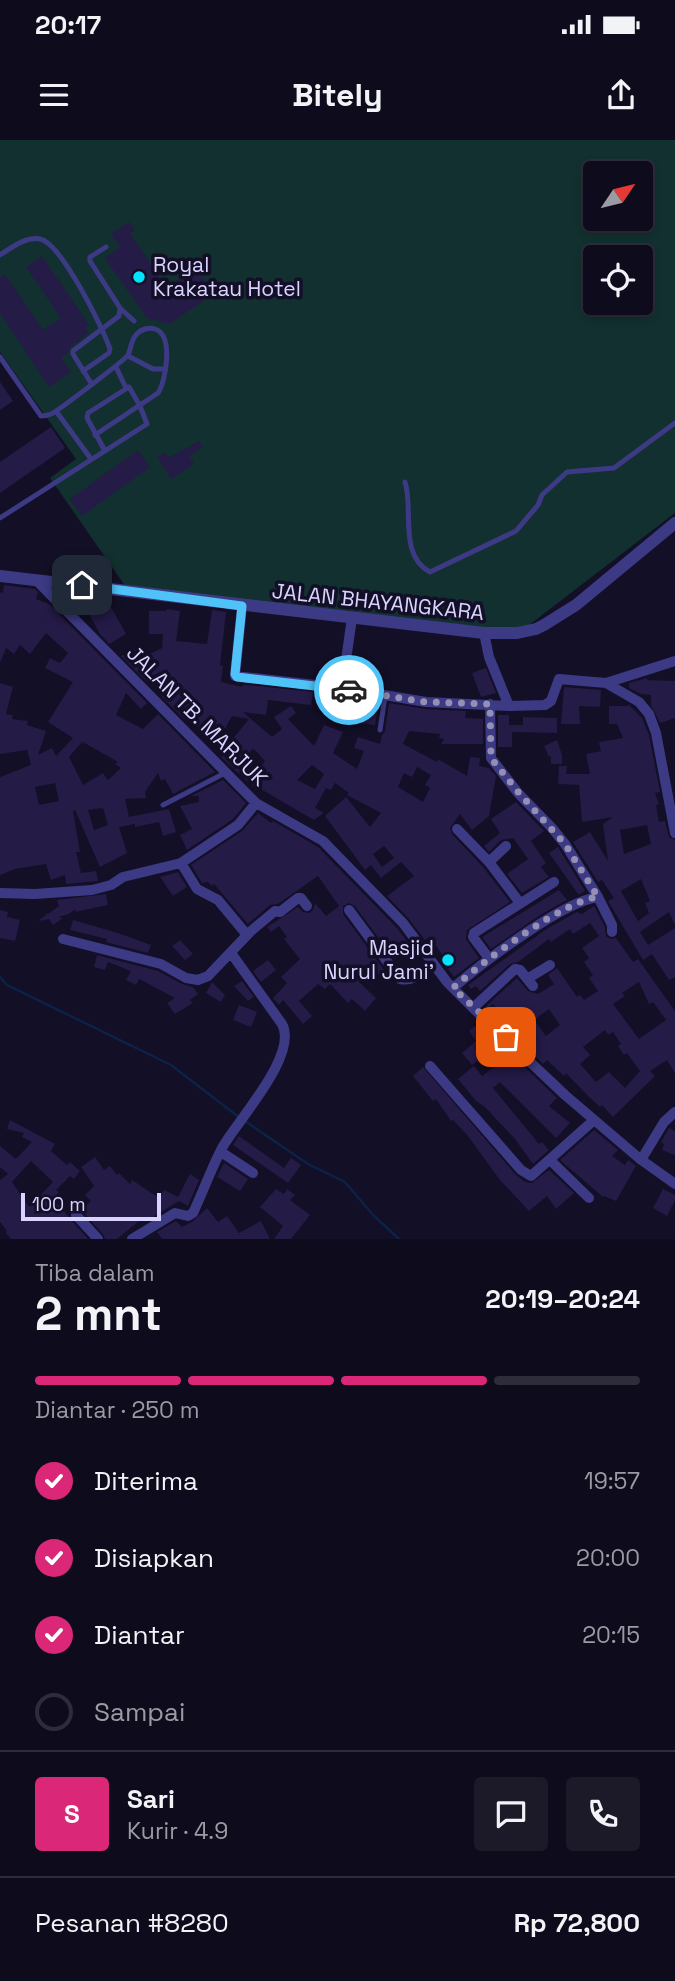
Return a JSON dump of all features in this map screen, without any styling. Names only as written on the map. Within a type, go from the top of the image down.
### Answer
[{"type":"street","name":"JALAN BHAYANGKARA","points":[[0,576],[484,633],[517,633],[544,625],[576,605],[675,523]]},
{"type":"street","name":"JALAN TB. MARJUK","points":[[36,580],[256,803],[323,841],[402,923],[453,988],[473,1008],[594,1120],[641,1160],[675,1184]]},
{"type":"street","points":[[242,606],[235,676],[342,688],[426,702],[509,706],[548,704],[557,680],[561,678],[606,683],[639,702],[649,714],[656,733],[675,833]]},
{"type":"street","points":[[342,688],[352,618]]},
{"type":"street","points":[[484,633],[489,657],[509,706]]},
{"type":"street","points":[[606,683],[675,661]]},
{"type":"street","points":[[490,704],[491,758],[565,844],[598,897],[610,920],[612,932]]},
{"type":"street","points":[[0,893],[34,894],[92,890],[110,885],[123,877],[181,863],[238,825],[256,803]]},
{"type":"street","points":[[457,829],[489,862],[520,903]]},
{"type":"street","points":[[489,862],[506,846]]},
{"type":"street","points":[[181,863],[199,891],[218,900],[247,935]]},
{"type":"street","points":[[488,957],[473,937],[474,933],[554,883]]},
{"type":"street","points":[[453,988],[488,957],[558,914],[587,899],[598,897]]},
{"type":"street","points":[[63,939],[161,964],[186,978],[198,980],[208,976],[247,935],[275,911],[280,912],[298,898],[301,898],[306,906]]},
{"type":"street","points":[[349,910],[400,979],[416,978],[433,963]]},
{"type":"street","points":[[132,1239],[175,1213],[191,1215],[221,1152],[270,1080],[285,1041],[285,1030],[231,953]]},
{"type":"street","points":[[473,1008],[515,969],[518,968],[530,982],[550,965]]},
{"type":"street","points":[[430,1066],[526,1174],[531,1176],[594,1120]]},
{"type":"street","points":[[641,1160],[664,1122],[675,1112]]},
{"type":"street","points":[[221,1152],[253,1173]]},
{"type":"street","points":[[550,1160],[589,1198]]},
{"type":"street","points":[[76,1215],[98,1239]]},
{"type":"lane","points":[[0,256],[19,243],[41,239],[58,251],[103,328],[110,351],[83,371]]},
{"type":"lane","points":[[106,247],[90,257],[90,261],[120,308],[134,321]]},
{"type":"lane","points":[[92,383],[73,356],[73,351],[119,316],[120,308]]},
{"type":"lane","points":[[0,357],[41,416],[56,411],[116,367],[128,356],[135,335],[144,329],[160,331],[166,340],[163,385],[158,393],[95,435]]},
{"type":"lane","points":[[128,356],[153,369],[165,369]]},
{"type":"lane","points":[[116,367],[126,388]]},
{"type":"lane","points":[[0,518],[105,451],[146,424],[132,388],[126,388],[88,413],[88,422],[105,451]]},
{"type":"lane","points":[[56,411],[91,459]]},
{"type":"lane","points":[[405,482],[410,496],[408,522],[412,548],[425,570],[430,572],[516,531],[538,505],[542,495],[568,472],[622,465],[675,423]]},
{"type":"lane","points":[[380,730],[385,696]]},
{"type":"lane","points":[[163,805],[225,773]]},
{"type":"green space","points":[[0,140],[675,140],[675,513],[520,632],[128,590],[50,478],[76,459],[0,352]]},
{"type":"building","name":"Royal Krakatau Hotel","points":[[129,222],[135,230],[130,234],[167,287],[195,267],[205,281],[211,278],[214,283],[209,287],[214,294],[169,324],[147,318],[105,258],[120,247],[111,234]]},
{"type":"building","points":[[42,256],[89,325],[85,328],[89,333],[61,357],[71,372],[49,387],[0,313],[0,277],[5,274],[43,330],[61,318],[26,267]]},
{"type":"building","points":[[0,382],[13,401],[0,410]]},
{"type":"building","points":[[51,427],[65,448],[0,493],[0,462]]},
{"type":"building","points":[[199,441],[203,447],[189,456],[194,464],[171,479],[157,457],[165,452],[168,458]]},
{"type":"building","points":[[138,450],[150,467],[82,516],[70,499]]},
{"type":"building","points":[[4,585],[35,589],[38,592],[36,599],[49,604],[147,703],[141,709],[126,693],[116,715],[143,729],[158,714],[215,772],[173,794],[165,779],[161,781],[158,773],[145,792],[146,798],[125,799],[129,817],[169,809],[176,832],[163,836],[159,822],[119,827],[127,853],[100,867],[75,810],[73,811],[80,852],[76,852],[81,873],[96,871],[98,881],[66,884],[65,875],[51,880],[46,864],[15,869],[0,875],[0,777],[31,765],[27,750],[0,754],[0,683],[13,687],[6,714],[13,715],[12,719],[28,721],[27,725],[46,731],[38,755],[52,748],[56,756],[73,738],[48,722],[73,682],[45,668],[50,658],[60,663],[68,653],[46,633],[30,654],[20,645],[14,654],[6,648],[0,663],[0,592],[3,593]],"holes":[[[81,741],[118,762],[115,764],[121,768],[108,780],[103,773],[83,785],[69,757],[81,743],[84,745]],[[55,783],[59,801],[39,805],[35,787]],[[103,808],[108,825],[94,830],[88,810]]]},
{"type":"building","points":[[67,593],[89,595],[95,603],[106,598],[126,634],[109,644],[100,634],[82,601],[74,608],[63,596]]},
{"type":"building","points":[[212,610],[226,612],[220,665],[223,666],[221,682],[242,687],[258,686],[313,692],[311,705],[268,700],[266,715],[243,712],[272,737],[282,729],[274,717],[291,706],[296,713],[288,719],[314,746],[324,725],[343,732],[333,753],[357,769],[364,751],[354,748],[358,737],[380,744],[389,703],[425,709],[466,711],[465,718],[483,719],[483,744],[441,744],[444,739],[439,738],[440,734],[409,731],[403,744],[437,762],[438,759],[467,776],[470,757],[480,758],[479,766],[489,768],[496,776],[489,816],[472,830],[460,814],[450,828],[452,834],[483,867],[510,902],[467,930],[466,939],[479,958],[454,977],[442,961],[445,959],[433,941],[430,942],[428,938],[425,940],[387,896],[414,876],[401,862],[381,878],[371,865],[365,870],[325,816],[346,797],[370,827],[381,813],[347,795],[349,793],[335,783],[331,790],[326,788],[315,808],[324,813],[314,820],[259,788],[257,790],[221,757],[249,719],[232,716],[218,742],[200,733],[201,729],[183,718],[163,698],[158,675],[147,682],[121,656],[136,648],[141,658],[162,648],[163,634],[149,634],[149,611],[180,611],[176,641],[207,644]],"holes":[[[252,749],[265,761],[256,773],[244,762]],[[312,765],[324,774],[315,789],[297,780]],[[417,767],[431,775],[425,785],[430,788],[423,802],[398,787],[404,773],[412,777]],[[384,846],[394,858],[382,867],[373,854]]]},
{"type":"building","points":[[486,668],[496,693],[481,697],[472,673]]},
{"type":"building","points":[[647,678],[675,681],[675,718],[660,723],[651,705],[651,695],[629,688],[629,683]]},
{"type":"building","points":[[564,687],[601,690],[600,707],[579,706],[580,724],[561,724]]},
{"type":"building","points":[[357,698],[379,702],[375,725],[351,722],[353,703],[357,703]]},
{"type":"building","points":[[609,706],[628,706],[642,718],[649,735],[660,792],[655,793],[659,804],[656,805],[659,822],[665,821],[669,837],[675,840],[675,925],[669,912],[640,932],[648,945],[675,928],[675,977],[669,980],[652,954],[643,960],[608,901],[614,898],[602,880],[598,882],[573,842],[590,832],[608,861],[603,824],[613,817],[582,822],[579,785],[558,784],[559,766],[567,766],[566,774],[590,774],[586,754],[601,751],[599,742],[623,738],[617,724],[609,724]],"holes":[[[647,825],[651,844],[624,854],[620,830]],[[641,879],[650,901],[645,903],[649,913],[638,921],[621,891]]]},
{"type":"building","points":[[498,715],[509,715],[509,725],[523,725],[523,717],[557,718],[557,733],[512,732],[512,747],[498,747]]},
{"type":"building","points":[[557,740],[562,764],[551,764],[551,756],[549,757],[544,746]]},
{"type":"building","points":[[223,780],[246,803],[233,819],[187,850],[180,835],[192,829],[180,806],[199,802],[199,796],[191,796]]},
{"type":"building","points":[[516,802],[544,831],[531,841],[546,863],[541,867],[549,877],[522,893],[507,874],[528,859],[513,838],[501,840],[489,852],[484,846],[500,833],[491,819]]},
{"type":"building","points":[[258,813],[271,823],[273,821],[318,847],[397,928],[413,949],[394,959],[355,906],[349,903],[343,906],[343,914],[384,970],[378,975],[374,969],[358,981],[376,998],[365,1011],[352,999],[348,1003],[330,984],[325,989],[318,984],[299,1001],[312,1016],[303,1024],[283,1000],[279,1005],[273,998],[287,983],[281,977],[300,959],[284,939],[287,937],[279,926],[271,932],[267,927],[298,907],[309,913],[315,903],[326,916],[339,906],[318,876],[278,904],[270,905],[248,924],[214,884],[212,886],[208,882],[202,883],[191,865],[242,831]]},
{"type":"building","points":[[558,847],[585,891],[580,894],[549,853]]},
{"type":"building","points":[[178,872],[187,887],[173,896],[160,877]]},
{"type":"building","points":[[559,890],[567,900],[491,949],[482,937]]},
{"type":"building","points":[[106,894],[108,905],[75,912],[76,909],[58,917],[63,918],[53,925],[49,919],[38,921],[45,913],[48,914],[59,906],[57,900]]},
{"type":"building","points":[[594,906],[605,927],[606,936],[616,938],[633,962],[638,959],[675,1011],[675,1073],[667,1060],[650,1071],[655,1076],[613,1117],[566,1073],[564,1076],[547,1060],[543,1064],[523,1045],[514,1031],[511,1034],[503,1026],[507,1022],[493,1004],[488,1008],[486,1006],[517,978],[528,991],[538,994],[554,984],[548,975],[557,968],[577,997],[580,995],[584,1000],[598,991],[589,978],[593,975],[584,962],[589,958],[582,948],[599,936],[590,923],[573,934],[570,929],[551,942],[549,939],[518,962],[510,964],[480,991],[476,986],[471,989],[468,985],[548,928],[577,912],[582,914]],"holes":[[[639,982],[649,1004],[653,1002],[666,1020],[639,1039],[613,1004],[625,996],[622,993]],[[549,1009],[560,1025],[546,1036],[534,1020]],[[605,1030],[608,1035],[613,1032],[624,1055],[627,1053],[640,1071],[625,1088],[609,1072],[596,1082],[580,1064],[590,1055],[583,1047]]]},
{"type":"building","points":[[0,910],[8,912],[7,917],[20,920],[15,941],[0,938]]},
{"type":"building","points":[[73,920],[151,945],[148,953],[70,930]]},
{"type":"building","points":[[180,940],[193,954],[185,960],[172,946]]},
{"type":"building","points":[[97,955],[158,971],[193,987],[198,994],[190,1000],[193,1003],[175,1014],[167,1003],[175,998],[139,979],[136,985],[126,980],[131,971],[108,962],[105,970],[94,967]]},
{"type":"building","points":[[268,960],[276,970],[261,982],[253,971]]},
{"type":"building","points":[[242,981],[254,997],[248,1001],[234,986]]},
{"type":"building","points":[[212,982],[225,995],[221,1002],[206,993]]},
{"type":"building","points":[[239,1005],[257,1012],[251,1027],[233,1020]]},
{"type":"building","points":[[475,1026],[480,1032],[484,1029],[500,1044],[472,1065],[462,1053],[476,1041],[469,1031]]},
{"type":"building","points":[[511,1054],[557,1098],[549,1106],[570,1123],[556,1138],[500,1082],[493,1088],[539,1144],[542,1142],[549,1150],[533,1164],[515,1139],[476,1101],[458,1079],[474,1066],[482,1076]]},
{"type":"building","points":[[423,1067],[516,1175],[525,1182],[532,1183],[549,1170],[574,1193],[556,1209],[547,1196],[529,1211],[500,1180],[468,1136],[451,1121],[436,1099],[433,1101],[413,1076]]},
{"type":"building","points":[[10,1120],[55,1144],[51,1151],[67,1165],[70,1162],[80,1171],[74,1179],[70,1176],[56,1190],[59,1192],[53,1199],[88,1239],[11,1239],[5,1232],[7,1231],[0,1222],[0,1180],[8,1174],[0,1167],[0,1146],[16,1159],[32,1142],[22,1137],[24,1133],[7,1129]],"holes":[[[31,1161],[53,1182],[29,1207],[12,1182]]]},
{"type":"building","points":[[669,1128],[675,1131],[675,1155],[662,1150],[664,1144],[661,1142]]},
{"type":"building","points":[[594,1130],[618,1150],[612,1156],[625,1165],[628,1160],[636,1166],[616,1201],[603,1197],[560,1160]]},
{"type":"building","points":[[239,1136],[284,1168],[291,1158],[301,1165],[288,1183],[233,1145]]},
{"type":"building","points":[[95,1157],[104,1170],[110,1166],[130,1184],[132,1180],[159,1198],[164,1190],[178,1197],[190,1174],[199,1180],[188,1206],[179,1201],[147,1221],[144,1217],[117,1239],[105,1239],[81,1210],[91,1201],[85,1195],[94,1186],[81,1167]]},
{"type":"building","points":[[224,1163],[248,1179],[240,1191],[217,1177]]},
{"type":"building","points":[[276,1189],[284,1194],[287,1189],[295,1195],[290,1200],[310,1215],[291,1239],[274,1239],[283,1226],[260,1207]]},
{"type":"building","points":[[663,1189],[675,1195],[667,1216],[653,1208]]},
{"type":"building","points":[[207,1208],[218,1222],[227,1216],[239,1233],[261,1221],[270,1239],[162,1239],[157,1232],[176,1221],[182,1227]]},
{"type":"waterway","points":[[0,977],[7,985],[171,1065],[240,1118]]},
{"type":"waterway","points":[[245,1121],[308,1164],[345,1182],[373,1215],[399,1239]]},
{"type":"way so far","points":[[349,690],[426,702],[490,704],[491,758],[565,844],[598,897],[587,899],[558,914],[488,957],[453,988],[506,1037]]},
{"type":"place","name":"Royal Krakatau Hotel","points":[[139,277]]},
{"type":"place","name":"Masjid Nurul Jami'","points":[[448,960]]},
{"type":"route","points":[[82,585],[242,606],[235,676],[349,690]]}]
